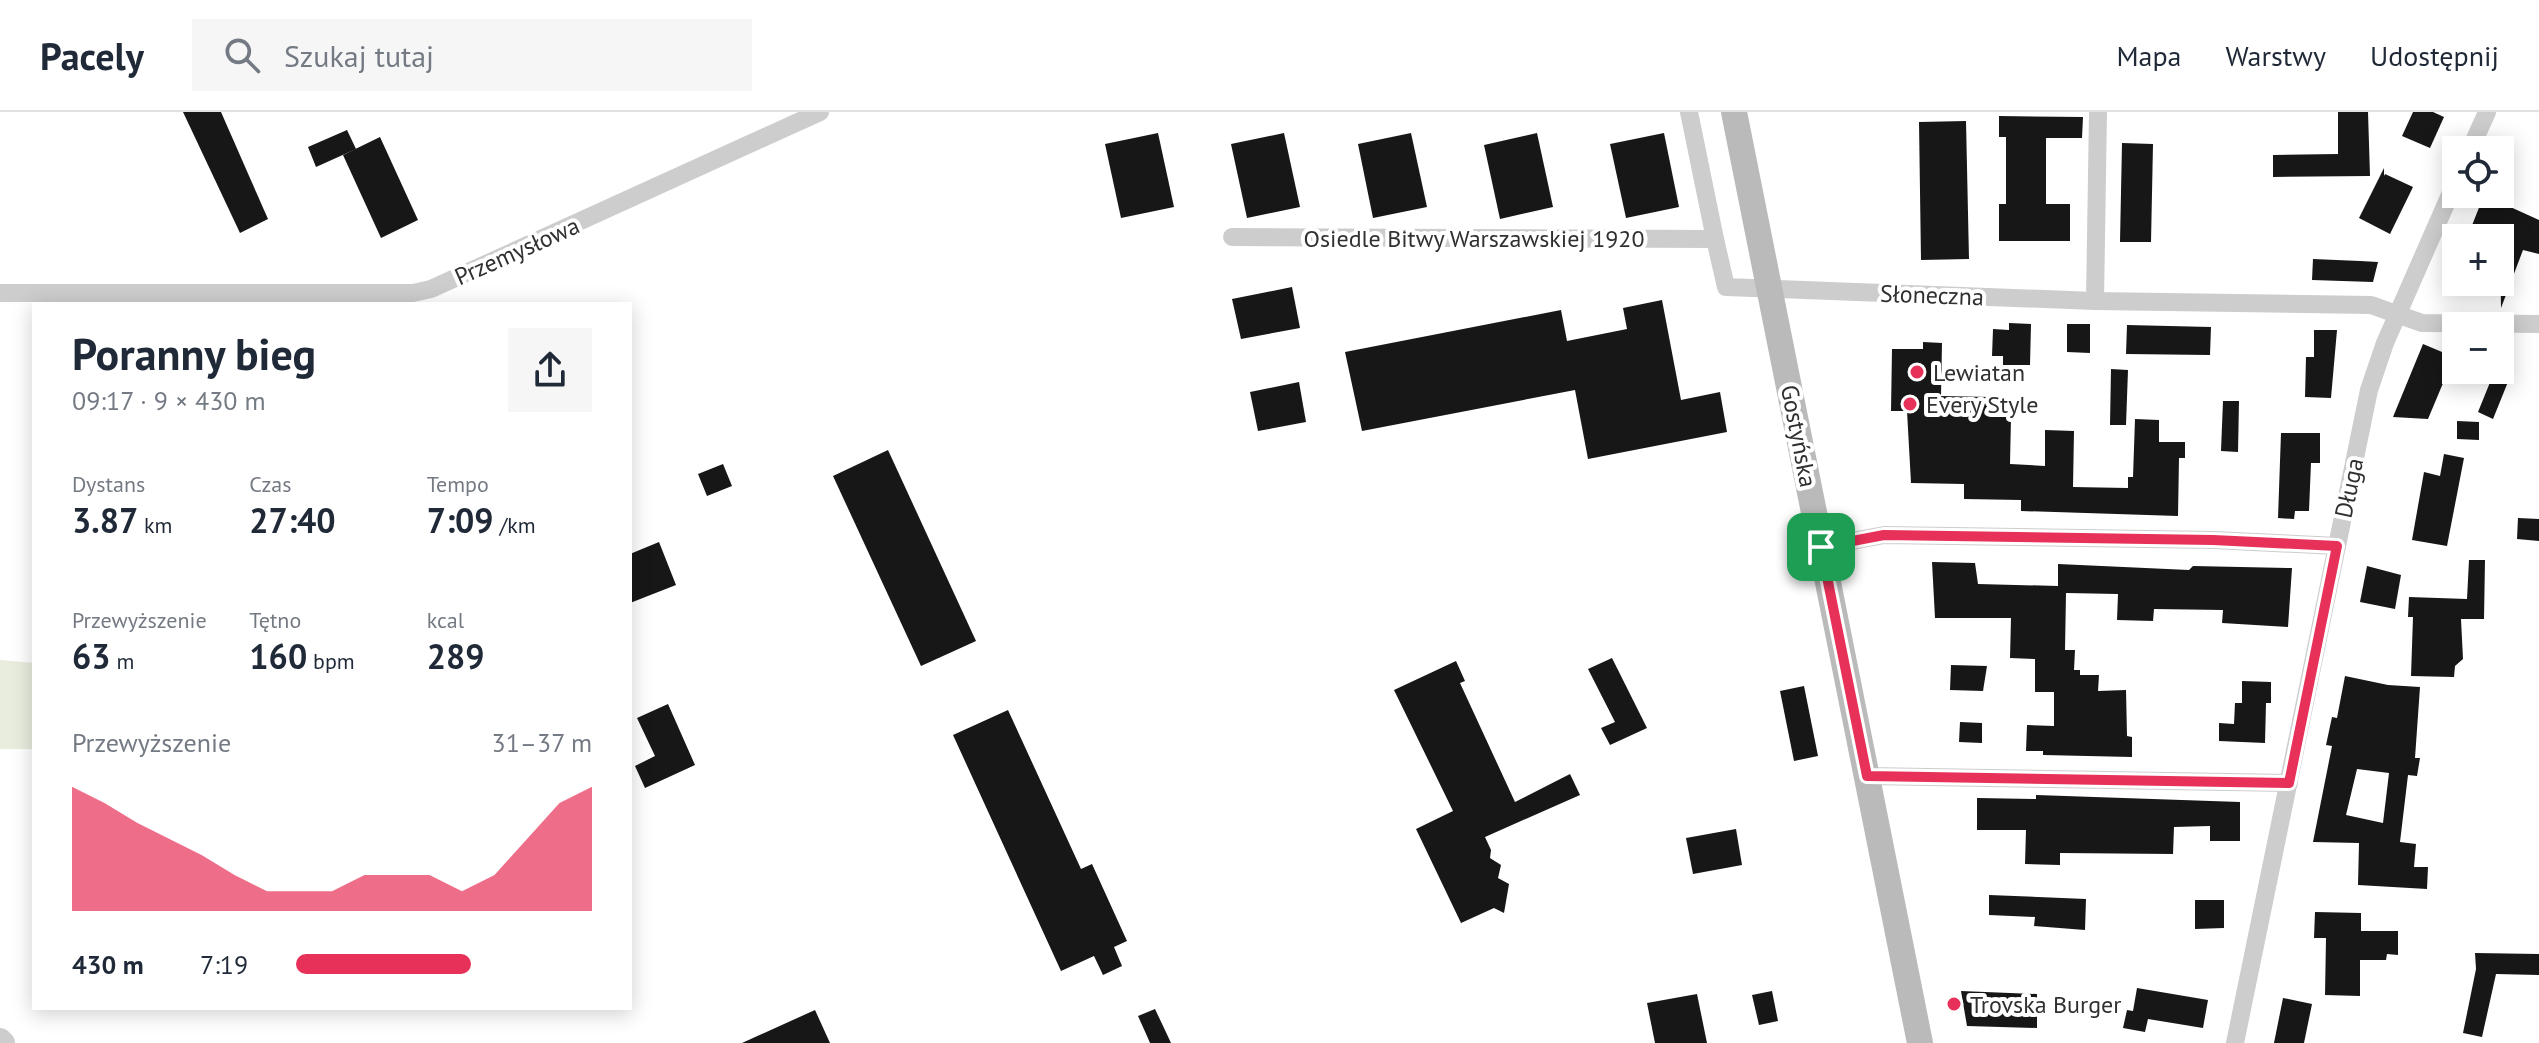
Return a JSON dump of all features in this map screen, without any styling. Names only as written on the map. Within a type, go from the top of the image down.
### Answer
[{"type":"main road","name":"Gostyńska","points":[[1734,112],[1920,1043]]},
{"type":"street","name":"Przemysłowa","points":[[0,293],[399,293],[431,289],[820,112]]},
{"type":"street","points":[[1689,112],[1726,287],[1769,290]]},
{"type":"street","points":[[2095,301],[2098,112]]},
{"type":"street","points":[[2476,136],[2487,112]]},
{"type":"street","name":"Długa","points":[[2235,1043],[2369,390],[2398,312],[2444,208]]},
{"type":"street","name":"Osiedle Bitwy Warszawskiej 1920","points":[[1232,237],[1715,239]]},
{"type":"street","name":"Słoneczna","points":[[1769,290],[2095,301],[2371,305],[2422,323],[2539,324]]},
{"type":"street","points":[[1821,547],[1884,535],[2213,540],[2337,546]]},
{"type":"street","points":[[1867,776],[2289,783]]},
{"type":"shaded area","points":[[0,660],[32,663],[32,749],[0,749]]},
{"type":"building","points":[[183,112],[221,112],[268,219],[240,233]]},
{"type":"building","points":[[2338,112],[2368,112],[2370,176],[2273,177],[2273,155],[2338,154]]},
{"type":"building","points":[[2413,112],[2433,112],[2444,117],[2430,148],[2402,136]]},
{"type":"building","points":[[1999,116],[2083,117],[2082,138],[2046,138],[2046,204],[2070,204],[2070,241],[1999,241],[1999,204],[2006,204],[2006,137],[1999,137]]},
{"type":"building","points":[[1966,121],[1969,259],[1921,260],[1919,122]]},
{"type":"building","points":[[347,130],[356,149],[316,167],[308,147]]},
{"type":"building","points":[[1158,133],[1174,207],[1121,218],[1105,144]]},
{"type":"building","points":[[1284,133],[1300,207],[1247,218],[1231,144]]},
{"type":"building","points":[[1411,133],[1427,207],[1373,218],[1358,144]]},
{"type":"building","points":[[1537,133],[1553,207],[1500,219],[1484,145]]},
{"type":"building","points":[[1664,133],[1679,207],[1626,218],[1610,144]]},
{"type":"building","points":[[380,137],[418,220],[381,238],[343,155]]},
{"type":"building","points":[[2122,143],[2153,144],[2151,242],[2120,242]]},
{"type":"building","points":[[2384,168],[2384,176],[2413,187],[2390,234],[2359,218]]},
{"type":"building","points":[[2479,208],[2513,208],[2539,220],[2539,254],[2523,250],[2514,274],[2514,224],[2473,224]]},
{"type":"building","points":[[2313,259],[2378,262],[2373,282],[2312,280]]},
{"type":"building","points":[[1292,287],[1300,328],[1241,339],[1232,299]]},
{"type":"building","points":[[1662,300],[1681,400],[1720,392],[1727,432],[1588,459],[1575,390],[1362,431],[1345,352],[1561,310],[1567,341],[1627,329],[1623,308]]},
{"type":"building","points":[[2009,323],[2031,324],[2030,365],[2003,365],[2003,356],[1992,356],[1993,329],[2009,330]]},
{"type":"building","points":[[2067,324],[2090,324],[2090,353],[2067,352]]},
{"type":"building","points":[[2127,325],[2211,327],[2210,355],[2126,354]]},
{"type":"building","points":[[2314,330],[2337,330],[2331,398],[2305,397],[2306,357],[2314,357]]},
{"type":"building","points":[[1923,342],[1942,343],[1941,396],[1991,397],[1991,417],[2011,417],[2010,464],[2045,466],[2045,430],[2074,431],[2073,487],[2128,488],[2128,477],[2133,477],[2135,419],[2159,420],[2159,442],[2185,442],[2185,458],[2179,458],[2178,516],[2021,511],[2021,500],[1964,499],[1964,484],[1911,483],[1907,411],[1891,411],[1892,349],[1923,349]]},
{"type":"building","points":[[2423,344],[2442,352],[2443,384],[2428,419],[2393,417]]},
{"type":"building","points":[[2111,369],[2128,370],[2126,425],[2110,425]]},
{"type":"building","points":[[1299,382],[1306,422],[1258,431],[1250,392]]},
{"type":"building","points":[[2489,384],[2507,384],[2493,419],[2478,412]]},
{"type":"building","points":[[2223,401],[2239,401],[2238,452],[2221,451]]},
{"type":"building","points":[[2457,421],[2479,422],[2479,440],[2457,439]]},
{"type":"building","points":[[2281,433],[2320,433],[2320,463],[2311,463],[2309,511],[2295,511],[2294,519],[2278,518]]},
{"type":"building","points":[[888,450],[976,641],[921,666],[833,476]]},
{"type":"building","points":[[2444,454],[2464,458],[2447,546],[2412,540],[2424,472],[2440,476]]},
{"type":"building","points":[[723,464],[732,486],[707,496],[698,474]]},
{"type":"building","points":[[2518,518],[2539,519],[2539,541],[2517,539]]},
{"type":"building","points":[[659,542],[676,585],[632,602],[632,553]]},
{"type":"building","points":[[2469,560],[2485,560],[2484,619],[2461,619],[2463,659],[2455,666],[2454,677],[2411,676],[2413,617],[2408,617],[2409,597],[2467,599]]},
{"type":"building","points":[[1932,562],[1975,563],[1978,584],[2058,586],[2058,564],[2189,570],[2193,566],[2292,568],[2288,627],[2222,623],[2223,610],[2154,609],[2153,621],[2117,620],[2118,594],[2066,593],[2065,650],[2075,650],[2074,670],[2080,670],[2080,675],[2099,675],[2098,691],[2126,690],[2127,736],[2132,737],[2132,757],[2043,755],[2043,751],[2026,751],[2027,725],[2054,726],[2054,692],[2035,692],[2035,659],[2010,658],[2011,618],[1935,618]]},
{"type":"building","points":[[2367,566],[2401,575],[2395,609],[2360,602]]},
{"type":"building","points":[[1612,658],[1647,728],[1610,745],[1601,728],[1615,722],[1588,669]]},
{"type":"building","points":[[1456,661],[1465,681],[1460,683],[1515,802],[1570,774],[1580,795],[1485,837],[1491,850],[1490,858],[1501,865],[1498,878],[1509,884],[1504,913],[1494,908],[1461,923],[1416,829],[1453,811],[1394,690]]},
{"type":"building","points":[[1951,665],[1987,666],[1983,691],[1950,690]]},
{"type":"building","points":[[2345,676],[2388,685],[2420,687],[2415,758],[2420,758],[2417,776],[2408,775],[2400,842],[2416,844],[2414,867],[2428,867],[2427,889],[2358,885],[2359,843],[2313,842],[2332,746],[2326,745],[2332,717],[2337,718]],"holes":[[[2357,769],[2389,773],[2383,823],[2346,815]]]},
{"type":"building","points":[[2242,681],[2271,682],[2271,703],[2266,703],[2265,743],[2219,741],[2219,723],[2234,724],[2235,703],[2242,703]]},
{"type":"building","points":[[1804,686],[1818,756],[1794,761],[1780,691]]},
{"type":"building","points":[[668,704],[695,765],[645,788],[635,766],[655,756],[637,718]]},
{"type":"building","points":[[1008,710],[1081,869],[1092,864],[1127,941],[1114,947],[1122,966],[1103,975],[1094,956],[1061,971],[953,735]]},
{"type":"building","points":[[1960,722],[1982,723],[1982,743],[1959,742]]},
{"type":"building","points":[[2036,795],[2240,802],[2240,841],[2210,841],[2210,826],[2174,827],[2173,854],[2060,853],[2060,865],[2025,864],[2026,830],[1977,830],[1977,798],[2036,799]]},
{"type":"building","points":[[1736,829],[1742,865],[1693,874],[1686,838]]},
{"type":"building","points":[[1989,895],[2086,899],[2085,930],[2034,926],[2035,917],[1989,915]]},
{"type":"building","points":[[2195,900],[2224,900],[2224,928],[2195,929]]},
{"type":"building","points":[[2315,912],[2361,913],[2361,931],[2398,931],[2398,955],[2387,954],[2386,960],[2360,960],[2360,996],[2325,995],[2326,938],[2314,938]]},
{"type":"building","points":[[2475,953],[2539,954],[2539,975],[2496,974],[2482,1037],[2463,1033],[2476,969]]},
{"type":"building","points":[[2137,988],[2208,1000],[2203,1028],[2148,1019],[2145,1032],[2123,1028],[2127,1010],[2133,1011]]},
{"type":"building","points":[[1772,991],[1778,1021],[1759,1025],[1752,995]]},
{"type":"building","points":[[1961,991],[2037,994],[2037,1028],[1967,1026]]},
{"type":"building","points":[[1697,994],[1707,1043],[1655,1043],[1647,1003]]},
{"type":"building","points":[[2283,998],[2312,1004],[2304,1043],[2274,1043]]},
{"type":"building","points":[[1155,1009],[1171,1043],[1150,1043],[1138,1016]]},
{"type":"building","points":[[815,1010],[830,1043],[742,1043]]},
{"type":"place","name":"Lewiatan","points":[[1917,372]]},
{"type":"place","name":"Every Style","points":[[1910,404]]},
{"type":"place","name":"Trovska Burger","points":[[1954,1004]]},
{"type":"route","points":[[1884,535],[2213,540],[2337,546],[2289,783],[1867,776],[1821,547],[1884,535]]}]
